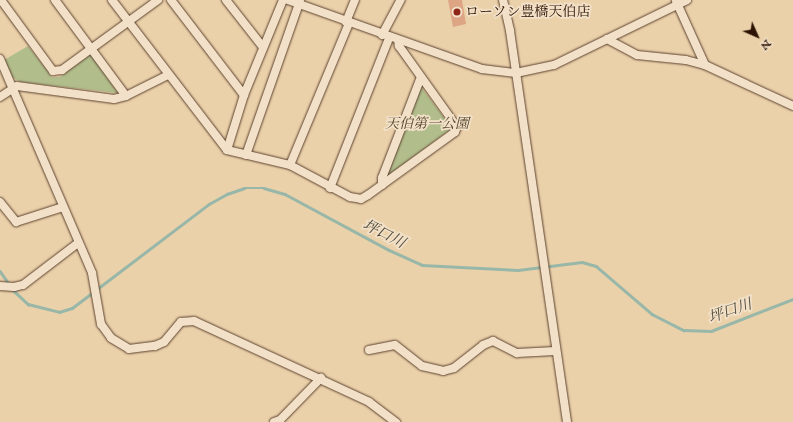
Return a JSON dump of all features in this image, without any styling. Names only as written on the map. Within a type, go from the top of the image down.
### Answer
[{"type":"street","points":[[1,0],[53,71],[62,70],[158,0]]},
{"type":"street","points":[[55,0],[126,96]]},
{"type":"street","points":[[112,0],[227,150],[290,165],[330,188],[350,197],[361,198],[382,185],[455,132],[457,127],[399,46],[398,40]]},
{"type":"street","points":[[171,0],[244,95]]},
{"type":"street","points":[[226,0],[263,47]]},
{"type":"street","points":[[227,150],[244,95],[282,0]]},
{"type":"street","points":[[288,0],[299,2],[347,23],[482,69],[516,72],[554,65],[677,2],[687,0]]},
{"type":"street","points":[[290,165],[347,23],[354,0]]},
{"type":"street","points":[[330,188],[385,36],[401,0]]},
{"type":"street","points":[[503,0],[516,72],[555,351],[567,422]]},
{"type":"street","points":[[246,155],[299,2]]},
{"type":"street","points":[[677,2],[705,65]]},
{"type":"street","points":[[607,39],[637,55],[686,60],[705,65],[793,106]]},
{"type":"street","points":[[0,59],[92,273],[101,324],[111,338],[129,349],[155,346],[164,342],[181,322],[194,321],[321,378],[369,402],[396,422]]},
{"type":"street","points":[[0,97],[12,87],[114,99],[126,96],[168,75]]},
{"type":"street","points":[[382,185],[382,178],[421,77]]},
{"type":"street","points":[[0,202],[16,222],[63,207]]},
{"type":"street","points":[[7,287],[23,285],[78,243]]},
{"type":"street","points":[[369,350],[395,345],[422,366],[443,372],[454,368],[483,345],[493,341],[517,353],[555,351]]},
{"type":"street","points":[[274,422],[280,420],[321,378]]},
{"type":"green space","points":[[28,46],[52,77],[60,77],[91,54],[118,93],[20,82],[12,77],[4,60]]},
{"type":"green space","name":"天伯第一公園","points":[[421,87],[452,128],[387,176]]},
{"type":"building","name":"ローソン豊橋天伯店","points":[[448,0],[462,0],[466,24],[453,27]]},
{"type":"waterway","name":"坪口川","points":[[97,289],[209,204],[227,194],[244,188],[264,188],[285,194],[389,250],[422,265],[518,270],[582,262],[596,266],[652,314],[684,330],[711,331],[793,299]]},
{"type":"waterway","name":"坪口川","points":[[0,271],[9,284]]},
{"type":"waterway","name":"坪口川","points":[[13,290],[28,304],[59,312],[72,308],[93,292]]},
{"type":"place","name":"ローソン豊橋天伯店","points":[[457,12]]}]
